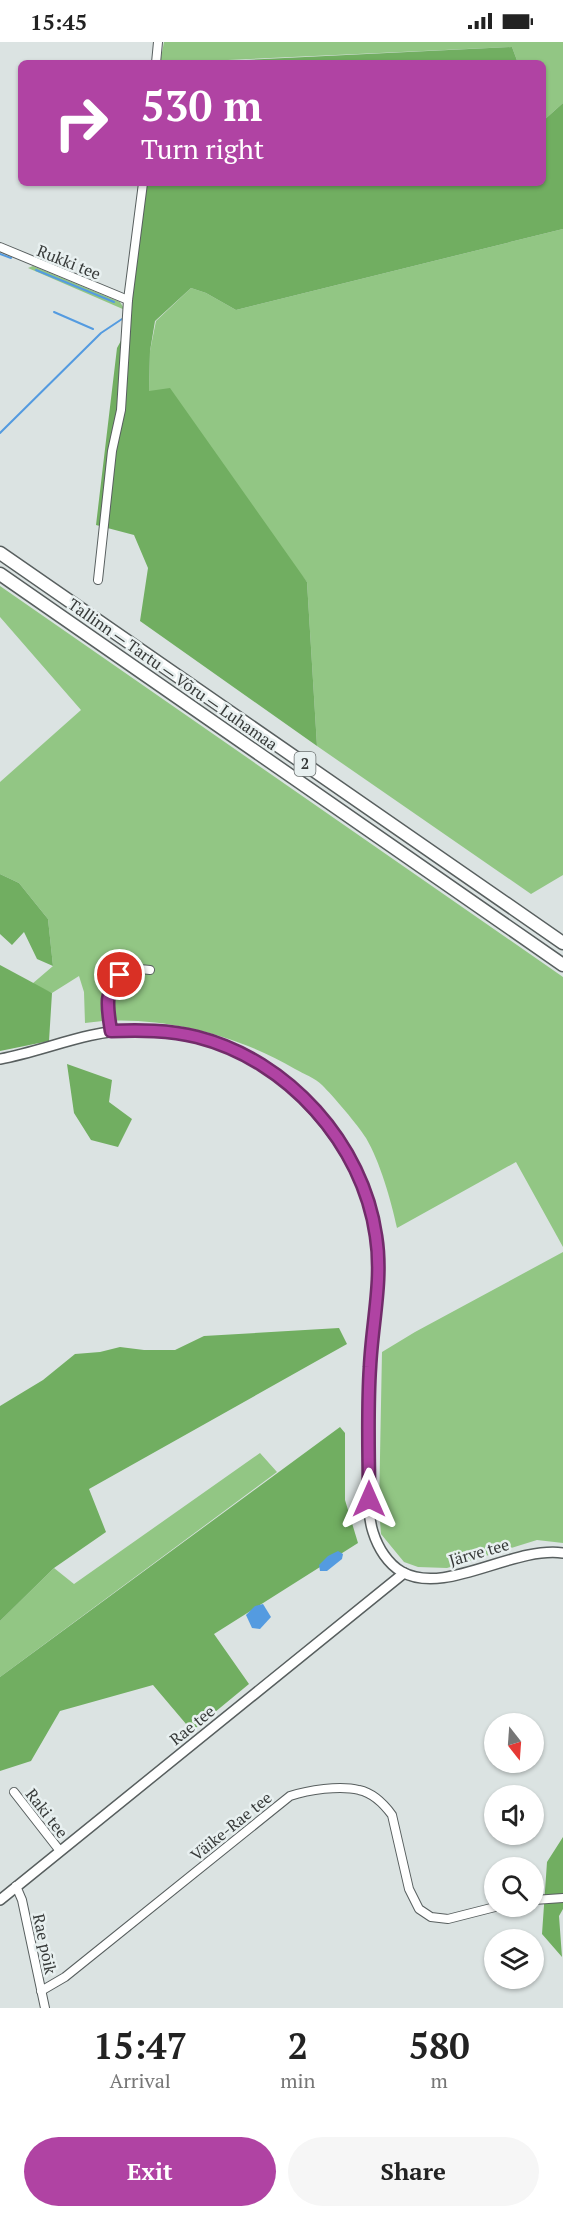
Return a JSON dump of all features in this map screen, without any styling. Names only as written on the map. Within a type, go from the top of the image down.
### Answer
[{"type":"highway","name":"Tallinn — Tartu — Võru — Luhamaa","points":[[0,553],[563,943]]},
{"type":"highway","name":"Tallinn — Tartu — Võru — Luhamaa","points":[[0,574],[563,965]]},
{"type":"street","points":[[156,60],[158,42]]},
{"type":"street","points":[[98,580],[112,451],[121,410],[128,300],[142,186]]},
{"type":"street","name":"Rukki tee","points":[[0,247],[128,300]]},
{"type":"street","points":[[111,1031],[107,996],[111,986],[120,975],[128,971],[137,968],[150,970]]},
{"type":"street","points":[[0,1059],[111,1031],[159,1031],[197,1037],[227,1047],[285,1081],[313,1108],[344,1148],[357,1170],[370,1205],[378,1253],[377,1295],[370,1366],[370,1515],[380,1548],[386,1557],[404,1573]]},
{"type":"street","name":"Järve tee","points":[[404,1573],[423,1579],[435,1579],[450,1577],[534,1553],[563,1553]]},
{"type":"street","name":"Rae tee","points":[[0,1900],[404,1573]]},
{"type":"street","name":"Väike-Rae tee","points":[[41,1991],[65,1977],[290,1796],[297,1793],[328,1789],[360,1790],[385,1805],[392,1815],[410,1888],[419,1909],[432,1917],[448,1919],[484,1910]]},
{"type":"street","name":"Raki tee","points":[[14,1792],[60,1851]]},
{"type":"street","name":"Rae põik","points":[[16,1886],[22,1900],[45,2008]]},
{"type":"street","points":[[544,1899],[563,1898]]},
{"type":"green space","points":[[164,42],[563,42],[563,103],[546,118],[546,60],[517,60],[512,47],[226,60],[161,60]]},
{"type":"green space","points":[[512,47],[517,60],[246,60]]},
{"type":"green space","points":[[563,103],[563,229],[236,310],[206,293],[191,288],[155,321],[150,351],[149,391],[170,388],[307,582],[317,746],[140,621],[148,568],[134,535],[96,525],[117,348],[129,326],[147,186],[546,186],[546,118]]},
{"type":"green space","points":[[563,229],[563,875],[531,894],[317,746],[307,582],[149,391],[150,351],[156,321],[191,288],[206,293],[236,310]]},
{"type":"green space","points":[[33,266],[120,302],[125,310],[28,268]]},
{"type":"green space","points":[[0,586],[563,977],[563,1247],[516,1162],[397,1228],[385,1182],[366,1138],[339,1103],[316,1080],[247,1046],[194,1029],[139,1021],[85,1023],[84,992],[79,976],[52,993],[32,984],[53,966],[48,919],[19,883],[0,874],[0,782],[81,710],[0,617]]},
{"type":"green space","points":[[0,874],[19,883],[48,919],[53,966],[37,959],[24,932],[12,945],[0,934]]},
{"type":"green space","points":[[0,965],[52,993],[49,1041],[0,1051]]},
{"type":"green space","points":[[67,1064],[112,1080],[109,1102],[132,1119],[118,1147],[91,1140],[74,1113]]},
{"type":"green space","points":[[563,1252],[563,1543],[537,1540],[447,1568],[418,1567],[404,1562],[381,1534],[379,1509],[382,1352]]},
{"type":"green space","points":[[339,1328],[347,1344],[89,1489],[106,1532],[54,1568],[0,1621],[0,1406],[43,1380],[75,1354],[100,1352],[120,1347],[175,1350],[204,1336]]},
{"type":"green space","points":[[340,1427],[345,1433],[345,1500],[358,1543],[214,1634],[249,1684],[192,1731],[153,1685],[60,1711],[31,1761],[0,1771],[0,1677]]},
{"type":"green space","points":[[260,1453],[277,1472],[0,1677],[0,1621],[54,1568],[74,1584]]},
{"type":"green space","points":[[563,1837],[563,1909],[559,1916],[562,1957],[544,1936],[542,1929],[547,1862]]},
{"type":"water","points":[[338,1551],[343,1554],[342,1559],[327,1571],[320,1571],[319,1565],[328,1556]]},
{"type":"water","points":[[263,1604],[271,1617],[260,1629],[252,1628],[246,1615],[255,1606]]},
{"type":"waterway","points":[[0,254],[11,258]]},
{"type":"waterway","points":[[36,270],[114,302]]},
{"type":"waterway","points":[[54,312],[93,329]]},
{"type":"waterway","points":[[0,433],[101,333],[122,319]]},
{"type":"route","points":[[120,975],[111,986],[107,996],[111,1031],[159,1031],[197,1037],[227,1047],[262,1066],[285,1081],[313,1108],[344,1148],[357,1170],[370,1205],[378,1253],[377,1295],[370,1366],[369,1499]]}]
